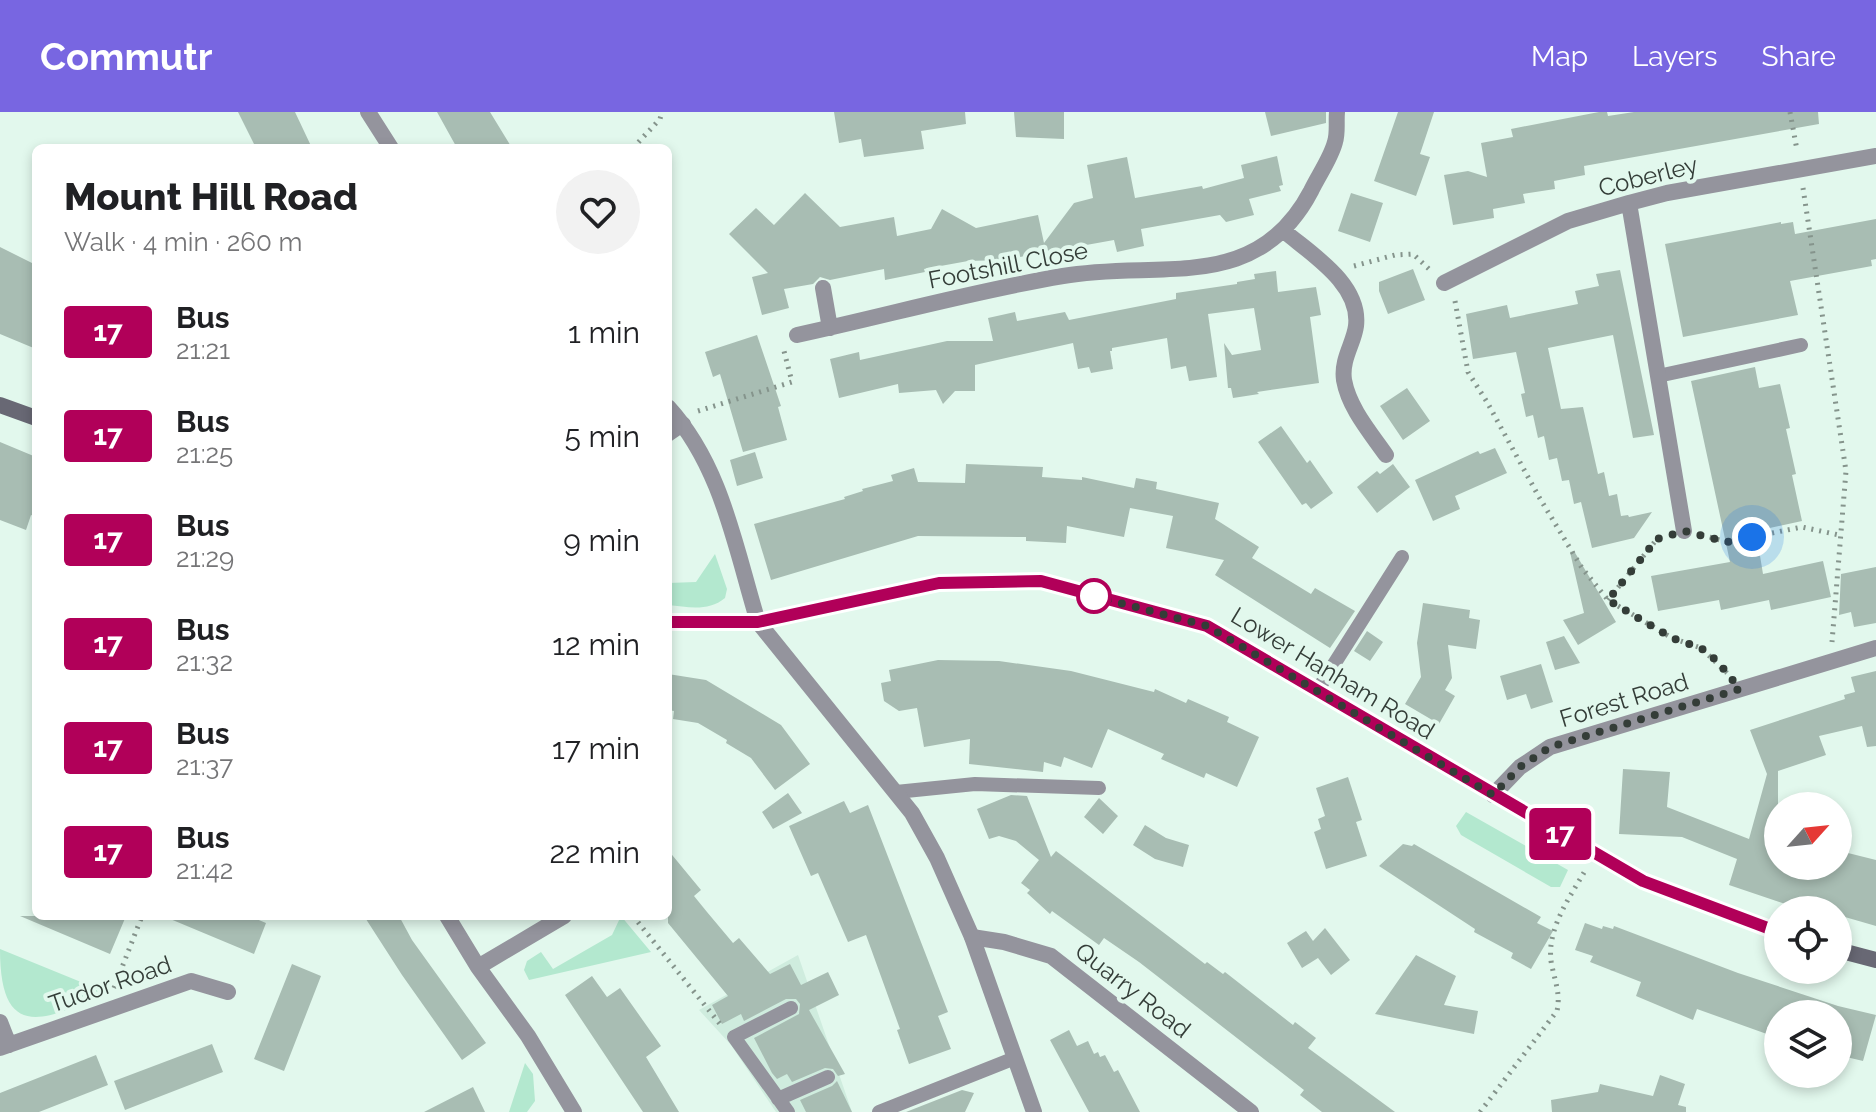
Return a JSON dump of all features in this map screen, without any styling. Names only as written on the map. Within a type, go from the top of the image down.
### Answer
[{"type":"main road","points":[[0,405],[32,417]]},
{"type":"main road","name":"Lower Hanham Road","points":[[672,622],[758,622],[939,583],[1041,581],[1207,626],[1643,881],[1764,927]]},
{"type":"main road","points":[[1852,954],[1876,960]]},
{"type":"street","points":[[368,112],[388,144]]},
{"type":"street","name":"Footshill Close","points":[[797,335],[1063,275],[1114,269],[1179,270],[1230,262],[1284,231],[1308,196],[1335,143],[1337,112]]},
{"type":"street","name":"Coberley","points":[[1448,281],[1568,221],[1629,203],[1667,193],[1876,156]]},
{"type":"street","points":[[1629,203],[1684,531]]},
{"type":"street","points":[[1284,231],[1336,275],[1352,299],[1356,326],[1348,347],[1344,376],[1349,399],[1386,455]]},
{"type":"street","points":[[823,288],[830,328]]},
{"type":"street","points":[[677,416],[709,469],[723,502],[758,622],[912,813],[937,858],[972,937],[1034,1112]]},
{"type":"street","name":"Forest Road","points":[[1493,795],[1520,767],[1550,747],[1876,648]]},
{"type":"street","points":[[449,920],[478,967],[528,1036],[574,1112]]},
{"type":"street","points":[[478,967],[557,920]]},
{"type":"street","name":"Quarry Road","points":[[972,937],[1004,942],[1051,956],[1251,1112]]},
{"type":"street","name":"Tudor Road","points":[[0,1022],[4,1046],[191,981],[228,992]]},
{"type":"lane","points":[[1658,376],[1801,345]]},
{"type":"lane","points":[[1317,691],[1402,557]]},
{"type":"lane","points":[[896,792],[975,784],[1099,788]]},
{"type":"lane","points":[[788,1112],[734,1037],[791,1008]]},
{"type":"lane","points":[[879,1112],[1015,1058]]},
{"type":"lane","points":[[778,1099],[828,1077]]},
{"type":"path","points":[[637,144],[660,119],[662,112]]},
{"type":"path","points":[[1790,112],[1846,471],[1831,660]]},
{"type":"path","points":[[1336,275],[1360,263],[1395,255],[1413,254],[1426,266]]},
{"type":"path","points":[[1448,281],[1468,372],[1582,568],[1608,600],[1672,638],[1701,648],[1717,661],[1740,689]]},
{"type":"path","points":[[677,416],[792,382],[782,343],[797,335]]},
{"type":"path","points":[[1608,600],[1657,539],[1684,531],[1727,542],[1802,527],[1839,535]]},
{"type":"path","points":[[1480,1112],[1557,1011],[1559,1000],[1551,961],[1551,940],[1559,916],[1594,853]]},
{"type":"path","points":[[105,1011],[140,920]]},
{"type":"path","points":[[636,920],[719,1024],[734,1037]]},
{"type":"shaded area","points":[[798,955],[852,1112],[776,1112],[731,1045],[699,1010]]},
{"type":"green space","points":[[715,554],[727,589],[725,598],[705,607],[672,605],[672,583],[696,582]]},
{"type":"green space","points":[[1466,812],[1568,870],[1560,887],[1551,887],[1461,835],[1456,826]]},
{"type":"green space","points":[[619,920],[624,920],[651,952],[529,980],[524,970],[527,961],[541,952],[553,969],[612,935]]},
{"type":"green space","points":[[0,949],[103,991],[103,994],[60,1012],[28,1016],[16,1010],[7,998]]},
{"type":"green space","points":[[525,1063],[533,1074],[535,1101],[527,1112],[509,1112]]},
{"type":"building","points":[[238,112],[295,112],[310,144],[254,144]]},
{"type":"building","points":[[437,112],[490,112],[510,144],[455,144]]},
{"type":"building","points":[[834,112],[965,112],[966,124],[921,131],[924,149],[864,157],[861,139],[839,143]]},
{"type":"building","points":[[1014,112],[1064,112],[1064,139],[1016,137]]},
{"type":"building","points":[[1265,112],[1326,112],[1326,123],[1271,136]]},
{"type":"building","points":[[1398,112],[1434,112],[1420,154],[1430,157],[1416,196],[1374,181]]},
{"type":"building","points":[[1607,112],[1608,116],[1634,112],[1818,112],[1819,124],[1584,166],[1585,175],[1554,181],[1555,189],[1523,194],[1525,203],[1493,209],[1494,218],[1453,225],[1444,175],[1468,171],[1487,177],[1481,143],[1513,137],[1511,129]]},
{"type":"building","points":[[1277,156],[1283,185],[1279,186],[1281,191],[1249,199],[1254,215],[1226,222],[1220,215],[1141,229],[1144,246],[1117,252],[1114,240],[1003,260],[968,261],[885,280],[884,269],[830,280],[820,277],[813,284],[784,289],[789,308],[762,315],[752,277],[768,273],[729,234],[756,208],[774,225],[805,193],[840,227],[894,217],[897,236],[931,229],[942,209],[976,228],[1038,215],[1044,243],[1074,203],[1093,198],[1087,165],[1127,157],[1135,198],[1202,186],[1203,189],[1244,178],[1241,165]]},
{"type":"building","points":[[1351,193],[1383,203],[1370,242],[1338,231]]},
{"type":"building","points":[[1876,219],[1876,259],[1871,260],[1872,266],[1790,281],[1798,315],[1683,337],[1665,244],[1781,222],[1793,222],[1795,234]]},
{"type":"building","points":[[0,247],[32,263],[32,347],[0,334]]},
{"type":"building","points":[[1413,269],[1425,300],[1388,314],[1379,291],[1379,282]]},
{"type":"building","points":[[1620,270],[1654,435],[1633,438],[1613,335],[1548,348],[1561,409],[1583,407],[1598,474],[1604,472],[1609,496],[1617,494],[1621,516],[1652,512],[1634,538],[1592,548],[1581,502],[1574,504],[1569,480],[1562,481],[1557,458],[1549,460],[1544,436],[1538,438],[1533,415],[1526,417],[1521,394],[1525,393],[1516,352],[1473,359],[1466,314],[1507,305],[1510,318],[1578,304],[1575,291],[1599,286],[1596,274]]},
{"type":"building","points":[[1276,271],[1278,292],[1316,287],[1321,315],[1310,317],[1319,383],[1233,398],[1231,388],[1228,388],[1224,343],[1232,355],[1261,350],[1254,308],[1208,314],[1217,377],[1189,381],[1186,366],[1171,369],[1167,338],[1112,348],[1113,369],[1091,373],[1089,367],[1078,369],[1073,343],[975,365],[975,391],[955,391],[943,404],[936,390],[899,393],[898,384],[839,398],[830,359],[859,352],[860,360],[947,341],[993,341],[988,318],[1015,312],[1017,321],[1065,312],[1069,320],[1176,299],[1176,293],[1237,284],[1255,279],[1254,274]]},
{"type":"building","points":[[757,335],[781,406],[778,407],[787,440],[743,452],[720,374],[713,377],[705,352]]},
{"type":"building","points":[[1755,367],[1759,388],[1780,384],[1790,428],[1786,429],[1802,521],[1756,531],[1763,574],[1823,561],[1831,597],[1771,610],[1769,600],[1721,610],[1719,600],[1658,611],[1651,576],[1730,562],[1691,381]]},
{"type":"building","points":[[1407,388],[1430,421],[1403,440],[1380,406]]},
{"type":"building","points":[[1281,426],[1333,493],[1311,509],[1306,503],[1302,505],[1258,442]]},
{"type":"building","points":[[0,442],[32,455],[32,515],[26,530],[0,520]]},
{"type":"building","points":[[1495,448],[1507,473],[1455,496],[1460,509],[1433,521],[1415,480],[1478,451],[1480,454]]},
{"type":"building","points":[[755,452],[763,478],[737,486],[730,460]]},
{"type":"building","points":[[966,464],[1043,467],[1042,477],[1082,480],[1082,477],[1134,488],[1136,478],[1157,482],[1156,489],[1219,503],[1215,519],[1259,547],[1252,558],[1311,594],[1315,588],[1355,611],[1330,648],[1215,575],[1224,560],[1166,548],[1173,516],[1130,508],[1124,537],[1067,526],[1066,543],[1026,541],[1026,537],[918,536],[771,580],[754,524],[845,499],[862,489],[893,481],[891,475],[914,468],[918,482],[965,483]]},
{"type":"building","points":[[1393,464],[1410,487],[1377,513],[1357,487],[1377,471],[1380,474]]},
{"type":"building","points":[[1574,551],[1616,622],[1578,645],[1563,620],[1584,613],[1570,552]]},
{"type":"building","points":[[1876,567],[1876,623],[1854,627],[1851,612],[1839,615],[1841,574]]},
{"type":"building","points":[[1423,603],[1470,610],[1469,618],[1480,620],[1476,649],[1448,645],[1452,678],[1445,690],[1455,696],[1439,724],[1405,704],[1421,677],[1417,643]]},
{"type":"building","points":[[1367,631],[1383,642],[1370,661],[1354,651]]},
{"type":"building","points":[[1564,636],[1580,663],[1555,670],[1546,642]]},
{"type":"building","points":[[938,660],[999,661],[1071,671],[1154,692],[1155,689],[1229,717],[1227,722],[1259,737],[1237,787],[1206,773],[1204,778],[1161,759],[1164,754],[1108,729],[1092,768],[1064,757],[1061,767],[1044,762],[1043,772],[969,764],[970,739],[924,747],[917,708],[899,711],[884,701],[881,683],[891,681],[889,670]]},
{"type":"building","points":[[1541,664],[1553,702],[1531,709],[1526,694],[1507,700],[1500,676]]},
{"type":"building","points":[[1876,671],[1876,746],[1867,747],[1862,726],[1819,736],[1826,755],[1778,771],[1778,792],[1764,792],[1764,880],[1852,880],[1852,854],[1876,860],[1876,926],[1852,919],[1852,896],[1764,897],[1729,885],[1737,859],[1682,837],[1619,834],[1623,769],[1670,772],[1667,807],[1749,839],[1767,774],[1750,730],[1845,699],[1844,695],[1855,692],[1851,677]]},
{"type":"building","points":[[672,675],[706,680],[781,725],[810,764],[775,790],[751,758],[698,723],[673,719]]},
{"type":"building","points":[[1348,777],[1362,820],[1356,822],[1367,856],[1326,869],[1314,832],[1321,829],[1318,819],[1325,816],[1316,788]]},
{"type":"building","points":[[788,793],[802,813],[773,829],[762,812]]},
{"type":"building","points":[[1011,795],[1027,796],[1051,857],[1056,851],[1205,964],[1207,962],[1223,974],[1225,972],[1293,1025],[1295,1022],[1316,1038],[1308,1048],[1395,1112],[1322,1112],[1300,1095],[1304,1090],[1139,962],[1104,938],[1099,945],[1052,911],[1050,914],[1027,893],[1030,890],[1021,883],[1039,860],[1016,841],[999,836],[989,839],[977,809]]},
{"type":"building","points":[[1099,798],[1118,816],[1103,834],[1084,817]]},
{"type":"building","points":[[844,801],[850,813],[868,805],[948,1012],[938,1016],[951,1049],[909,1064],[897,1030],[900,1029],[866,935],[848,942],[818,873],[811,876],[789,826]]},
{"type":"building","points":[[1145,825],[1166,838],[1189,845],[1183,867],[1155,859],[1133,845]]},
{"type":"building","points":[[1403,844],[1414,844],[1541,917],[1537,923],[1553,931],[1531,969],[1511,958],[1513,953],[1474,932],[1475,929],[1379,866]]},
{"type":"building","points":[[672,855],[701,890],[694,896],[707,912],[733,943],[739,938],[770,974],[790,964],[801,985],[828,972],[839,995],[809,1010],[845,1074],[838,1076],[833,1069],[825,1068],[792,1082],[787,1074],[777,1079],[754,1038],[799,1014],[800,1004],[796,999],[786,999],[744,1021],[741,1014],[722,1024],[712,1005],[728,996],[668,923],[672,920]]},
{"type":"building","points":[[20,916],[32,916],[32,920],[124,920],[110,954]]},
{"type":"building","points":[[173,920],[259,920],[266,923],[254,954]]},
{"type":"building","points":[[367,920],[401,920],[412,940],[486,1043],[462,1060]]},
{"type":"building","points":[[1585,923],[1602,929],[1603,926],[1613,929],[1614,926],[1764,984],[1820,1000],[1764,1000],[1764,1033],[1697,1009],[1693,1020],[1636,996],[1641,982],[1590,962],[1593,956],[1575,950]]},
{"type":"building","points":[[1325,928],[1350,960],[1331,975],[1318,958],[1302,968],[1287,943],[1306,931],[1313,941]]},
{"type":"building","points":[[1416,955],[1456,976],[1444,1005],[1478,1011],[1474,1034],[1375,1014]]},
{"type":"building","points":[[292,964],[321,976],[284,1071],[254,1059]]},
{"type":"building","points":[[592,976],[607,997],[620,988],[661,1046],[646,1057],[679,1112],[643,1112],[565,995]]},
{"type":"building","points":[[1852,1009],[1876,1015],[1863,1061],[1852,1058]]},
{"type":"building","points":[[1069,1030],[1077,1046],[1088,1041],[1094,1054],[1098,1052],[1100,1057],[1105,1055],[1114,1072],[1118,1070],[1140,1112],[1089,1112],[1050,1040]]},
{"type":"building","points":[[212,1044],[223,1072],[125,1110],[114,1081]]},
{"type":"building","points":[[96,1055],[108,1085],[39,1112],[0,1112],[0,1093]]},
{"type":"building","points":[[1660,1075],[1685,1084],[1678,1105],[1686,1107],[1686,1112],[1552,1112],[1551,1100],[1598,1092],[1600,1084],[1653,1096]]},
{"type":"building","points":[[837,1081],[852,1112],[806,1112],[800,1100]]},
{"type":"building","points":[[473,1087],[485,1112],[424,1112]]},
{"type":"building","points":[[962,1090],[974,1093],[965,1112],[906,1112]]},
{"type":"bus line","name":"17","points":[[672,622],[758,622],[939,583],[1041,581],[1207,626],[1643,881],[1764,927]]},
{"type":"route","points":[[1094,596],[1207,626],[1493,795],[1520,767],[1550,747],[1740,689],[1717,661],[1701,648],[1672,638],[1608,600],[1657,539],[1684,531],[1727,542],[1752,537]]}]
